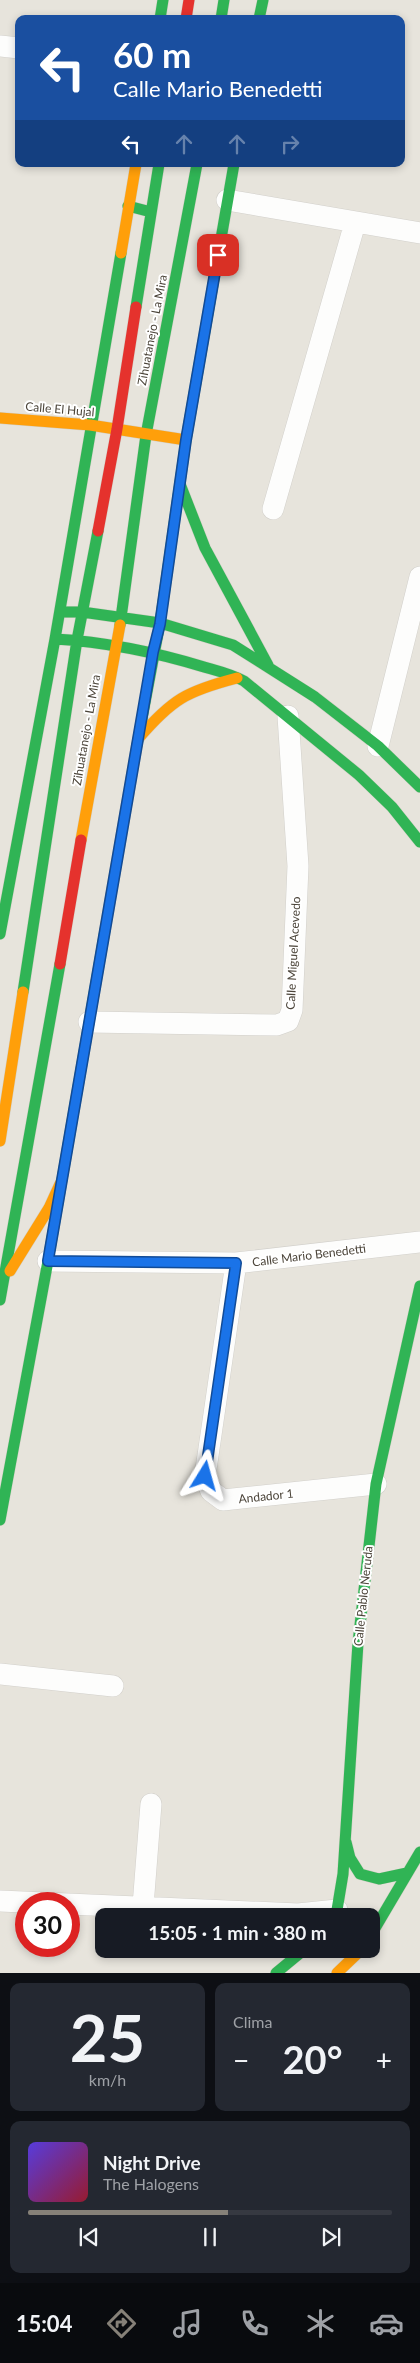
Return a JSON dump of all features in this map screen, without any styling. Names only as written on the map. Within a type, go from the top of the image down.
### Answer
[{"type":"main road","points":[[161,15],[163,0]]},
{"type":"main road","points":[[187,15],[189,0]]},
{"type":"main road","points":[[222,15],[224,0]]},
{"type":"main road","points":[[260,15],[263,0]]},
{"type":"main road","points":[[0,934],[60,612],[90,425],[135,167]]},
{"type":"main road","name":"Zihuatanejo - La Mira","points":[[0,1141],[82,612],[117,430],[158,167]]},
{"type":"main road","name":"Zihuatanejo - La Mira","points":[[0,1300],[121,617],[146,435],[196,167]]},
{"type":"main road","points":[[0,1520],[48,1261],[153,652],[160,624],[186,440],[233,167]]},
{"type":"main road","points":[[128,206],[151,212]]},
{"type":"main road","name":"Calle El Hujal","points":[[0,418],[90,425],[186,440]]},
{"type":"main road","points":[[180,484],[206,548],[270,669]]},
{"type":"main road","points":[[60,612],[82,612],[160,624],[233,645],[314,698],[378,746],[420,787]]},
{"type":"main road","points":[[55,639],[78,640],[153,652],[237,678],[260,692],[378,792],[410,826],[420,842]]},
{"type":"main road","points":[[138,740],[159,715],[179,698],[196,690],[237,678]]},
{"type":"main road","points":[[3,1283],[35,1232],[60,1184]]},
{"type":"main road","name":"Calle Pablo Neruda","points":[[336,1908],[343,1874],[358,1644],[376,1484],[420,1286]]},
{"type":"main road","points":[[345,1835],[350,1858],[360,1874],[379,1879],[408,1873]]},
{"type":"main road","points":[[380,1920],[420,1852]]},
{"type":"main road","points":[[276,1973],[294,1958]]},
{"type":"main road","points":[[337,1973],[360,1959]]},
{"type":"street","points":[[0,46],[15,48]]},
{"type":"street","points":[[227,200],[420,233]]},
{"type":"street","points":[[273,509],[355,222]]},
{"type":"street","points":[[378,746],[420,577]]},
{"type":"street","name":"Calle Miguel Acevedo","points":[[89,1022],[277,1025],[288,1021],[292,1010],[298,866],[288,716]]},
{"type":"street","name":"Calle Mario Benedetti","points":[[48,1261],[236,1263],[420,1242]]},
{"type":"street","name":"Andador 1","points":[[236,1263],[205,1476],[211,1491],[223,1500],[376,1484]]},
{"type":"street","points":[[0,1674],[113,1686]]},
{"type":"street","points":[[143,1906],[152,1804]]},
{"type":"street","points":[[0,1901],[182,1908]]},
{"type":"shaded area","points":[[0,0],[420,0],[420,1973],[0,1973]]},
{"type":"traffic: fast","points":[[161,15],[163,0]]},
{"type":"traffic: fast","points":[[222,15],[224,0]]},
{"type":"traffic: fast","points":[[260,15],[263,0]]},
{"type":"traffic: fast","points":[[136,307],[159,167]]},
{"type":"traffic: fast","points":[[120,625],[146,435],[196,167]]},
{"type":"traffic: fast","points":[[137,745],[160,623],[186,440],[233,167]]},
{"type":"traffic: fast","points":[[128,206],[151,212]]},
{"type":"traffic: fast","points":[[0,934],[55,639],[121,253]]},
{"type":"traffic: fast","points":[[180,484],[205,548],[268,665]]},
{"type":"traffic: fast","points":[[23,992],[77,640],[98,531]]},
{"type":"traffic: fast","points":[[60,612],[82,612],[160,623],[233,645],[315,697],[378,746],[420,787]]},
{"type":"traffic: fast","points":[[55,639],[112,645],[149,652],[219,671],[244,681],[359,775],[392,807],[420,842]]},
{"type":"traffic: fast","points":[[0,1520],[48,1261],[105,930]]},
{"type":"traffic: fast","points":[[0,1300],[60,964]]},
{"type":"traffic: fast","points":[[337,1908],[343,1874],[358,1643],[376,1484],[420,1286]]},
{"type":"traffic: fast","points":[[346,1842],[350,1858],[360,1874],[379,1879],[407,1873]]},
{"type":"traffic: fast","points":[[380,1920],[420,1852]]},
{"type":"traffic: fast","points":[[276,1973],[294,1958]]},
{"type":"traffic: slow","points":[[121,253],[135,167]]},
{"type":"traffic: slow","points":[[0,418],[90,425],[186,440]]},
{"type":"traffic: slow","points":[[81,840],[120,625]]},
{"type":"traffic: slow","points":[[138,739],[161,714],[182,698],[205,687],[237,678]]},
{"type":"traffic: slow","points":[[105,930],[137,745]]},
{"type":"traffic: slow","points":[[0,1141],[23,992]]},
{"type":"traffic: slow","points":[[10,1271],[49,1208],[60,1184]]},
{"type":"traffic: slow","points":[[337,1973],[353,1958]]},
{"type":"traffic: jam","points":[[187,15],[189,0]]},
{"type":"traffic: jam","points":[[98,531],[117,429],[136,307]]},
{"type":"traffic: jam","points":[[60,964],[81,840]]},
{"type":"route","points":[[205,1476],[236,1263],[48,1261],[153,652],[160,624],[186,440],[218,255]]}]
